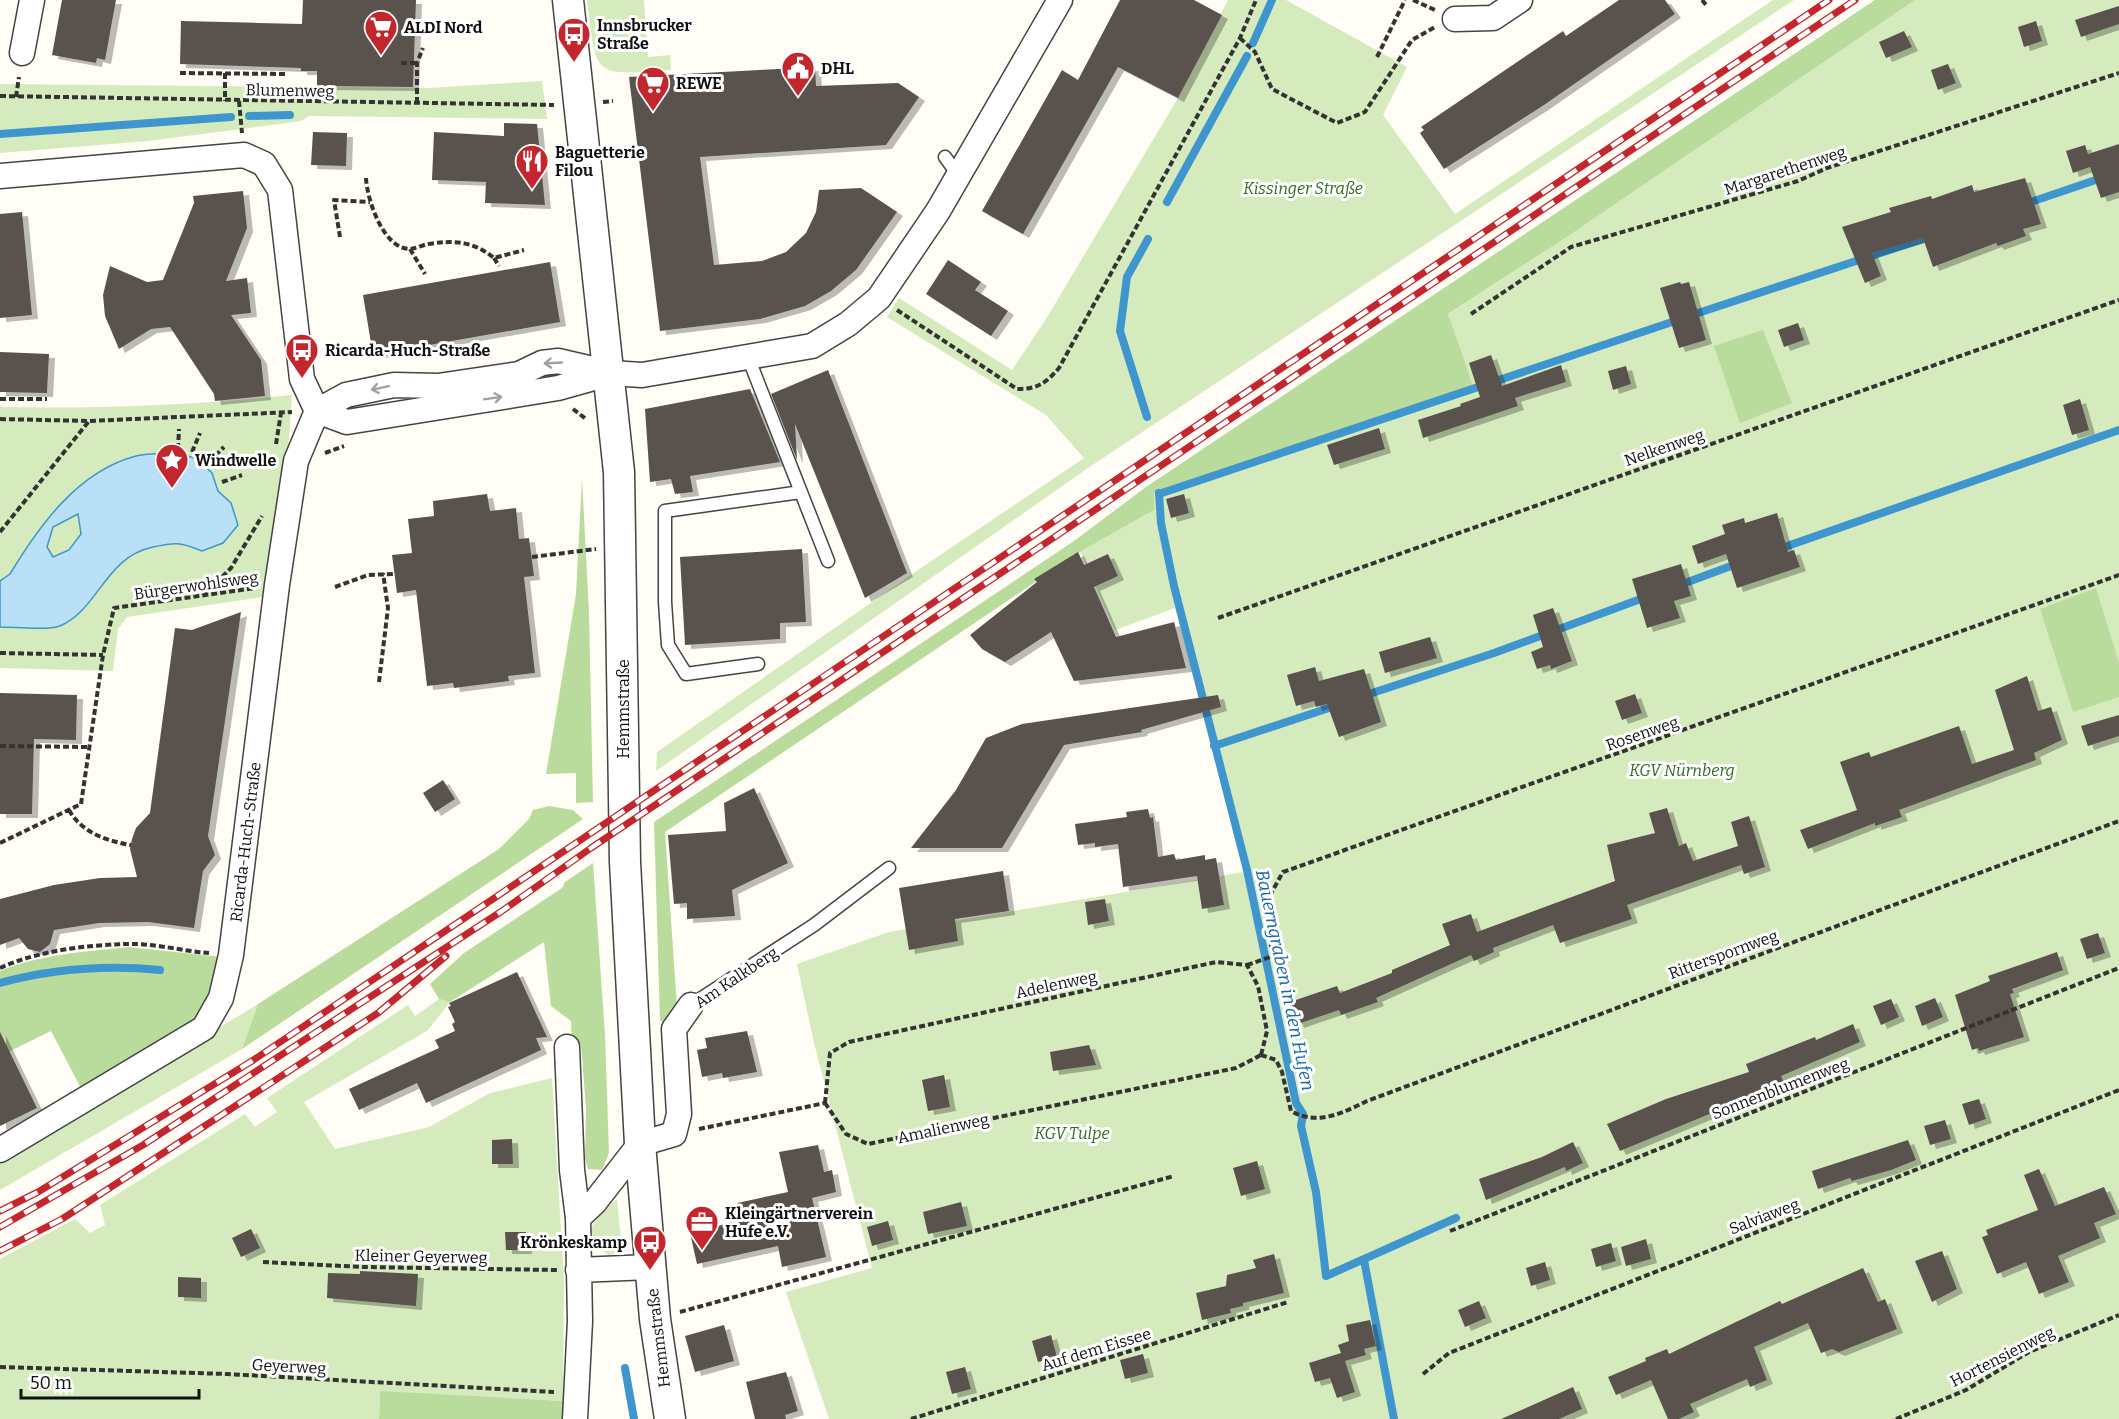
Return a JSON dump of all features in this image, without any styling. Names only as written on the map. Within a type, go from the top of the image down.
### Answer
[{"type":"street","points":[[22,53],[32,0]]},
{"type":"street","name":"Hemmstraße","points":[[568,0],[615,422],[621,546],[625,862],[640,1144],[655,1319],[670,1419]]},
{"type":"street","points":[[0,176],[244,155],[264,164],[280,190],[302,379],[317,411],[346,395],[365,391],[394,385],[438,386],[519,374],[542,363],[558,361],[610,373],[642,375],[812,346],[848,324],[879,298],[952,166],[1060,0]]},
{"type":"street","points":[[1455,19],[1493,18],[1520,0]]},
{"type":"street","name":"Ricarda-Huch-Straße","points":[[0,1150],[204,1028],[221,998],[231,955],[277,585],[296,461],[317,411]]},
{"type":"street","name":"Am Kalkberg","points":[[674,1134],[679,1114],[674,1029],[691,1005]]},
{"type":"street","points":[[567,1047],[572,1170],[578,1218],[580,1321],[575,1419]]},
{"type":"street","points":[[578,1218],[594,1203],[640,1144],[674,1134]]},
{"type":"street","points":[[578,1270],[650,1267]]},
{"type":"lane","points":[[748,357],[828,561]]},
{"type":"lane","points":[[758,664],[686,674],[668,645],[665,602],[665,511],[801,492]]},
{"type":"lane","name":"Am Kalkberg","points":[[691,1005],[814,925],[889,868]]},
{"type":"path","points":[[879,298],[1017,388],[1032,389],[1045,384],[1059,368],[1240,38],[1256,0]]},
{"type":"path","points":[[1377,57],[1405,0]]},
{"type":"path","points":[[1702,0],[1707,6]]},
{"type":"path","points":[[1240,38],[1255,52],[1272,88],[1337,123],[1365,111],[1412,40],[1455,19]]},
{"type":"path","points":[[417,103],[417,63],[423,48]]},
{"type":"path","points":[[401,63],[417,63]]},
{"type":"path","points":[[180,73],[288,74]]},
{"type":"path","points":[[225,73],[225,101]]},
{"type":"path","name":"Margarethenweg","points":[[1471,314],[1571,247],[1798,181],[1827,168],[2119,73]]},
{"type":"path","points":[[16,97],[19,77]]},
{"type":"path","name":"Blumenweg","points":[[0,96],[580,105]]},
{"type":"path","points":[[239,101],[244,155]]},
{"type":"path","points":[[366,178],[370,202],[378,223],[389,238],[400,247],[410,249],[448,241],[467,243],[480,247],[494,258],[499,266]]},
{"type":"path","points":[[340,237],[334,200],[370,202]]},
{"type":"path","points":[[410,249],[426,274]]},
{"type":"path","points":[[494,258],[524,250]]},
{"type":"path","name":"Nelkenweg","points":[[1218,618],[2119,300]]},
{"type":"path","points":[[0,399],[47,399]]},
{"type":"path","points":[[562,411],[573,409],[591,423],[615,422]]},
{"type":"path","points":[[0,418],[89,421],[317,411]]},
{"type":"path","points":[[0,532],[89,421]]},
{"type":"path","points":[[178,449],[179,429]]},
{"type":"path","points":[[192,452],[200,433]]},
{"type":"path","points":[[296,461],[318,457],[347,446]]},
{"type":"path","points":[[209,462],[224,447]]},
{"type":"path","points":[[222,482],[242,475]]},
{"type":"path","points":[[203,596],[231,567],[253,534],[262,514]]},
{"type":"path","points":[[532,556],[597,549]]},
{"type":"path","points":[[379,682],[388,608],[383,573]]},
{"type":"path","points":[[335,587],[368,575],[394,574]]},
{"type":"path","name":"Rosenweg","points":[[1247,965],[1274,956],[1264,906],[1283,872],[2119,575]]},
{"type":"path","name":"Bürgerwohlsweg","points":[[69,810],[81,804],[102,655],[114,608],[277,585]]},
{"type":"path","points":[[0,654],[102,655]]},
{"type":"path","points":[[0,746],[89,747]]},
{"type":"path","points":[[0,843],[69,810],[80,825],[91,832],[114,842],[131,844]]},
{"type":"path","name":"Ritterspornweg","points":[[1261,1055],[1276,1060],[1282,1072],[1291,1111],[1305,1118],[1338,1116],[1366,1101],[2119,821]]},
{"type":"path","points":[[0,968],[12,962],[67,950],[128,944],[231,955]]},
{"type":"path","name":"Adelenweg","points":[[825,1103],[830,1053],[849,1042],[1216,962],[1247,965]]},
{"type":"path","points":[[1247,965],[1258,986],[1267,1031],[1261,1055]]},
{"type":"path","name":"Sonnenblumenweg","points":[[1450,1231],[2119,968]]},
{"type":"path","name":"Amalienweg","points":[[825,1103],[846,1134],[868,1144],[1236,1068],[1261,1055]]},
{"type":"path","name":"Salviaweg","points":[[1423,1374],[1449,1353],[2119,1090]]},
{"type":"path","points":[[674,1134],[825,1103]]},
{"type":"path","points":[[655,1319],[1174,1176]]},
{"type":"path","name":"Kleiner Geyerweg","points":[[263,1262],[374,1268],[578,1270]]},
{"type":"path","name":"Auf dem Eissee","points":[[911,1419],[1288,1302]]},
{"type":"path","name":"Hortensienweg","points":[[1896,1419],[1966,1390],[2029,1352],[2119,1315]]},
{"type":"path","name":"Geyerweg","points":[[0,1367],[227,1374],[576,1393]]},
{"type":"green space","points":[[587,0],[644,0],[648,57],[670,55],[671,70],[626,72],[612,71],[603,66],[597,58],[593,45]]},
{"type":"green space","name":"Kissinger Straße","points":[[1228,0],[1286,0],[1407,67],[1383,115],[1455,214],[1773,0],[1794,0],[1088,468],[656,771],[657,752],[918,570],[1084,458],[1046,415],[887,317],[899,298],[1012,370],[1046,319],[1178,98]]},
{"type":"green space","points":[[1875,0],[1915,0],[1564,239],[1448,314],[1473,386],[1154,493],[1154,510],[1080,552],[665,832],[677,1007],[666,1027],[660,1020],[654,822],[1074,541],[1146,487]]},
{"type":"green space","name":"KGV Nürnberg","points":[[1915,0],[2119,0],[2119,1419],[829,1419],[786,1292],[872,1268],[814,1043],[797,964],[889,932],[1244,872],[1175,608],[1115,630],[1080,552],[1154,510],[1154,493],[1472,386],[1447,315],[1564,239]]},
{"type":"green space","points":[[542,81],[547,119],[309,116],[301,121],[148,141],[0,153],[0,84],[429,88]]},
{"type":"green space","points":[[1763,330],[1792,403],[1740,423],[1714,346]]},
{"type":"green space","points":[[292,395],[286,482],[269,596],[127,617],[118,629],[113,671],[0,668],[0,407],[146,406]]},
{"type":"green space","points":[[582,478],[589,613],[593,802],[576,803],[576,773],[546,774],[576,594]]},
{"type":"green space","points":[[2096,588],[2119,663],[2119,697],[2073,712],[2040,609]]},
{"type":"green space","points":[[549,806],[573,810],[583,819],[242,1049],[258,1004],[499,849],[529,819],[533,810]]},
{"type":"green space","points":[[593,863],[605,1035],[609,1153],[602,1170],[588,1169],[585,1158],[586,1109],[581,1044],[572,1048],[571,1021],[551,1006],[544,942],[450,1002],[439,999],[430,984],[464,953],[562,888],[565,882]]},
{"type":"green space","points":[[128,947],[223,957],[209,1012],[85,1096],[51,1031],[0,1056],[0,971],[47,957]]},
{"type":"green space","points":[[439,999],[450,1002],[427,1031],[304,1102],[335,1149],[429,1127],[490,1093],[552,1078],[564,1282],[563,1401],[380,1392],[379,1419],[0,1419],[0,1259],[75,1219],[90,1233],[105,1225],[100,1205],[245,1114],[255,1127],[277,1112],[267,1098],[408,1005],[415,1016]]},
{"type":"green space","points":[[258,1004],[242,1049],[0,1190],[0,1161]]},
{"type":"green space","points":[[617,1199],[622,1251],[609,1255],[598,1248],[590,1234],[596,1220]]},
{"type":"green space","points":[[380,1391],[563,1401],[563,1419],[379,1419]]},
{"type":"water","points":[[178,453],[197,459],[212,473],[218,491],[231,503],[238,525],[223,543],[202,551],[183,544],[173,544],[153,547],[137,553],[113,572],[84,608],[60,626],[40,629],[0,627],[0,581],[10,574],[47,520],[78,487],[115,463],[141,455]],"holes":[[[78,514],[81,534],[69,550],[53,557],[47,547],[53,527]]]},
{"type":"building","points":[[62,0],[116,0],[105,60],[97,58],[96,63],[52,55]]},
{"type":"building","points":[[303,0],[416,0],[413,87],[317,86],[317,71],[301,71],[301,68],[180,64],[181,21],[302,24]]},
{"type":"building","points":[[1120,0],[1194,0],[1222,15],[1178,98],[1118,67],[1023,234],[982,211],[1062,70],[1078,80]]},
{"type":"building","points":[[1619,0],[1665,0],[1675,14],[1544,105],[1444,169],[1420,133],[1424,130],[1421,127],[1563,31],[1566,36]]},
{"type":"building","points":[[2119,6],[2119,24],[2081,37],[2075,20]]},
{"type":"building","points":[[2036,21],[2042,41],[2024,47],[2018,27]]},
{"type":"building","points":[[1904,31],[1912,47],[1886,58],[1879,42]]},
{"type":"building","points":[[1948,64],[1956,83],[1938,90],[1931,70]]},
{"type":"building","points":[[815,67],[816,86],[898,83],[919,97],[886,145],[700,157],[714,265],[762,261],[786,252],[806,233],[816,212],[819,190],[861,188],[897,212],[856,270],[831,291],[805,306],[760,319],[660,331],[629,77]]},
{"type":"building","points":[[504,123],[537,124],[545,205],[485,203],[486,182],[432,180],[434,132],[504,136]]},
{"type":"building","points":[[313,132],[347,133],[346,166],[311,165]]},
{"type":"building","points":[[2119,144],[2119,192],[2101,198],[2090,167],[2073,173],[2066,151],[2085,145],[2088,154]]},
{"type":"building","points":[[2025,178],[2041,224],[2023,229],[2026,236],[1998,246],[1996,243],[1933,267],[1923,238],[1872,253],[1881,276],[1865,283],[1842,227],[1891,212],[1889,208],[1931,196],[1932,199],[1972,185],[1974,192]]},
{"type":"building","points":[[243,191],[247,228],[226,281],[247,278],[251,313],[231,315],[261,360],[265,396],[215,401],[214,394],[170,327],[151,329],[119,349],[105,316],[103,295],[110,266],[147,282],[163,280],[194,203],[193,196]]},
{"type":"building","points":[[22,212],[32,315],[0,318],[0,214]]},
{"type":"building","points":[[948,260],[981,282],[975,290],[1008,311],[991,336],[926,294]]},
{"type":"building","points":[[550,262],[560,322],[373,355],[363,295]]},
{"type":"building","points":[[1680,282],[1681,284],[1689,282],[1706,340],[1679,348],[1660,288]]},
{"type":"building","points":[[1798,323],[1804,340],[1784,347],[1778,330]]},
{"type":"building","points":[[0,352],[49,354],[47,393],[0,392]]},
{"type":"building","points":[[1491,355],[1502,386],[1561,365],[1566,382],[1515,398],[1518,406],[1423,438],[1418,420],[1461,406],[1460,404],[1480,397],[1469,363]]},
{"type":"building","points":[[1626,366],[1631,384],[1613,390],[1608,371]]},
{"type":"building","points":[[828,370],[907,573],[865,598],[795,424],[797,460],[771,394]]},
{"type":"building","points":[[750,389],[780,462],[690,476],[693,492],[675,494],[671,479],[650,482],[645,409]]},
{"type":"building","points":[[2080,399],[2089,430],[2072,435],[2063,405]]},
{"type":"building","points":[[1379,428],[1385,449],[1334,465],[1327,445]]},
{"type":"building","points":[[487,494],[490,511],[516,508],[519,539],[529,538],[534,576],[524,577],[535,673],[508,676],[509,681],[454,688],[453,683],[427,686],[416,590],[397,593],[392,555],[412,553],[408,519],[434,516],[433,501]]},
{"type":"building","points":[[1184,494],[1189,513],[1171,518],[1166,499]]},
{"type":"building","points":[[1777,513],[1788,552],[1794,550],[1800,567],[1737,588],[1726,554],[1698,564],[1692,546],[1725,534],[1722,525],[1744,518],[1745,523]]},
{"type":"building","points":[[802,549],[806,622],[780,623],[780,639],[685,645],[680,557]]},
{"type":"building","points":[[1078,552],[1084,565],[1108,554],[1118,576],[1094,587],[1116,637],[1174,622],[1186,668],[1074,681],[1051,632],[1005,662],[982,649],[970,635],[1037,582],[1034,579]]},
{"type":"building","points":[[1681,564],[1691,596],[1674,601],[1680,618],[1647,628],[1632,579]]},
{"type":"building","points":[[1553,608],[1572,661],[1551,669],[1550,665],[1537,669],[1531,652],[1543,647],[1533,615]]},
{"type":"building","points":[[241,612],[208,836],[215,855],[203,871],[194,928],[148,922],[99,923],[54,930],[50,944],[40,952],[28,949],[19,938],[0,945],[0,899],[54,885],[100,878],[137,877],[130,849],[136,828],[150,813],[175,628],[192,630]]},
{"type":"building","points":[[1430,637],[1437,658],[1385,673],[1379,652]]},
{"type":"building","points":[[1315,667],[1319,681],[1364,669],[1381,722],[1339,737],[1327,704],[1316,707],[1314,701],[1296,706],[1287,675]]},
{"type":"building","points":[[2027,676],[2038,711],[2051,707],[2062,740],[2034,753],[2036,760],[1899,810],[1902,817],[1875,826],[1875,823],[1808,849],[1800,830],[1857,810],[1840,762],[1869,752],[1871,757],[1959,726],[1972,764],[2014,750],[1995,690]]},
{"type":"building","points":[[0,693],[77,695],[76,740],[34,739],[32,814],[0,814]]},
{"type":"building","points":[[1635,694],[1642,713],[1622,720],[1615,701]]},
{"type":"building","points":[[1218,695],[1221,707],[1141,730],[1142,732],[1064,745],[1002,848],[911,848],[956,790],[986,738],[1022,724]]},
{"type":"building","points":[[2119,715],[2119,736],[2088,746],[2081,726]]},
{"type":"building","points":[[443,780],[455,799],[435,812],[423,793]]},
{"type":"building","points":[[754,788],[788,863],[732,890],[735,916],[687,919],[687,903],[674,904],[668,835],[726,831],[724,803]]},
{"type":"building","points":[[1667,808],[1679,846],[1686,843],[1693,861],[1738,846],[1731,822],[1749,816],[1765,867],[1744,874],[1741,865],[1627,905],[1632,919],[1560,943],[1553,925],[1493,948],[1494,952],[1474,961],[1471,955],[1376,998],[1378,1002],[1341,1015],[1339,1010],[1298,1024],[1290,1002],[1337,986],[1340,993],[1392,973],[1392,970],[1450,945],[1442,924],[1471,914],[1477,932],[1615,881],[1607,845],[1655,833],[1649,813]]},
{"type":"building","points":[[1148,809],[1150,818],[1153,817],[1158,857],[1174,854],[1176,860],[1205,855],[1205,860],[1216,858],[1224,905],[1202,909],[1197,876],[1123,887],[1118,844],[1095,847],[1095,843],[1078,845],[1075,824],[1127,817],[1126,812]]},
{"type":"building","points":[[1003,871],[1009,911],[955,919],[958,941],[909,950],[899,888]]},
{"type":"building","points":[[1105,899],[1109,921],[1088,925],[1085,902]]},
{"type":"building","points":[[2098,933],[2105,953],[2087,959],[2080,939]]},
{"type":"building","points":[[2057,952],[2063,970],[2012,989],[2014,993],[2010,994],[2024,1037],[1979,1051],[1978,1048],[1972,1050],[1955,995],[1990,981],[1988,976]]},
{"type":"building","points":[[517,972],[547,1037],[536,1038],[541,1050],[426,1103],[417,1083],[359,1110],[349,1089],[439,1048],[435,1040],[455,1031],[452,1024],[455,1022],[448,1007],[451,1006],[449,1003]]},
{"type":"building","points":[[1935,998],[1943,1017],[1922,1026],[1915,1006]]},
{"type":"building","points":[[1891,999],[1899,1017],[1881,1025],[1873,1006]]},
{"type":"building","points":[[1853,1024],[1860,1042],[1781,1076],[1784,1083],[1620,1151],[1607,1124],[1666,1099],[1749,1072],[1746,1064],[1815,1037],[1816,1040]]},
{"type":"building","points":[[747,1031],[757,1072],[723,1078],[722,1073],[702,1077],[697,1050],[707,1048],[705,1038]]},
{"type":"building","points":[[0,1032],[37,1108],[0,1126]]},
{"type":"building","points":[[1089,1045],[1096,1065],[1053,1071],[1050,1052]]},
{"type":"building","points":[[944,1075],[950,1107],[928,1111],[922,1080]]},
{"type":"building","points":[[1979,1099],[1986,1119],[1969,1125],[1962,1104]]},
{"type":"building","points":[[1945,1120],[1951,1139],[1930,1145],[1924,1126]]},
{"type":"building","points":[[512,1139],[513,1164],[492,1164],[492,1140]]},
{"type":"building","points":[[1908,1140],[1916,1160],[1891,1170],[1852,1181],[1850,1178],[1818,1189],[1812,1171]]},
{"type":"building","points":[[1573,1142],[1583,1163],[1566,1171],[1565,1167],[1486,1200],[1479,1179],[1542,1157]]},
{"type":"building","points":[[818,1145],[824,1172],[832,1170],[836,1192],[812,1198],[826,1257],[782,1267],[778,1246],[697,1264],[690,1233],[741,1220],[737,1203],[788,1192],[779,1152]]},
{"type":"building","points":[[1257,1161],[1265,1189],[1241,1196],[1233,1168]]},
{"type":"building","points":[[2039,1169],[2055,1206],[2104,1187],[2116,1214],[2094,1223],[2100,1238],[2058,1256],[2069,1282],[2039,1294],[2026,1262],[1997,1274],[1982,1237],[1988,1235],[1986,1230],[2038,1210],[2024,1175]]},
{"type":"building","points":[[961,1202],[967,1226],[928,1234],[923,1212]]},
{"type":"building","points":[[888,1221],[893,1240],[872,1246],[867,1227]]},
{"type":"building","points":[[251,1229],[260,1248],[241,1257],[232,1238]]},
{"type":"building","points":[[505,1232],[526,1232],[526,1250],[506,1250]]},
{"type":"building","points":[[1646,1239],[1651,1259],[1626,1266],[1621,1247]]},
{"type":"building","points":[[1611,1243],[1616,1261],[1596,1267],[1591,1249]]},
{"type":"building","points":[[1942,1251],[1957,1289],[1932,1302],[1915,1261]]},
{"type":"building","points":[[1274,1254],[1284,1293],[1243,1303],[1243,1306],[1230,1309],[1231,1313],[1202,1320],[1196,1293],[1226,1286],[1227,1275],[1256,1268],[1253,1260]]},
{"type":"building","points":[[1545,1262],[1550,1280],[1531,1286],[1526,1268]]},
{"type":"building","points":[[1863,1268],[1878,1302],[1885,1299],[1897,1329],[1839,1352],[1832,1349],[1821,1353],[1808,1323],[1754,1347],[1767,1380],[1750,1387],[1747,1379],[1690,1404],[1694,1412],[1679,1419],[1668,1419],[1651,1380],[1616,1395],[1608,1377],[1646,1361],[1645,1358],[1667,1349],[1669,1354],[1780,1301],[1782,1304]]},
{"type":"building","points":[[360,1271],[418,1274],[416,1306],[327,1298],[328,1273],[360,1274]]},
{"type":"building","points":[[178,1277],[201,1278],[201,1298],[178,1297]]},
{"type":"building","points":[[1479,1301],[1486,1318],[1465,1327],[1458,1310]]},
{"type":"building","points":[[1370,1320],[1376,1346],[1364,1349],[1366,1355],[1345,1361],[1355,1392],[1337,1398],[1330,1378],[1315,1382],[1309,1363],[1341,1353],[1338,1345],[1349,1341],[1346,1325]]},
{"type":"building","points":[[724,1325],[734,1361],[695,1372],[685,1336]]},
{"type":"building","points":[[1051,1335],[1057,1357],[1038,1362],[1032,1341]]},
{"type":"building","points":[[1143,1354],[1148,1373],[1125,1379],[1120,1360]]},
{"type":"building","points":[[965,1367],[971,1389],[952,1394],[946,1372]]},
{"type":"building","points":[[786,1372],[798,1411],[785,1415],[786,1419],[755,1419],[746,1382]]},
{"type":"building","points":[[1573,1387],[1582,1409],[1559,1419],[1501,1419]]},
{"type":"waterway","name":"Bauerngraben in den Hufen","points":[[1253,43],[1272,0]]},
{"type":"waterway","name":"Bauerngraben in den Hufen","points":[[1167,202],[1247,56]]},
{"type":"waterway","points":[[249,116],[290,115]]},
{"type":"waterway","points":[[0,134],[231,117]]},
{"type":"waterway","points":[[2025,204],[2119,172]]},
{"type":"waterway","points":[[1689,316],[1932,236]]},
{"type":"waterway","name":"Bauerngraben in den Hufen","points":[[1147,417],[1120,331],[1127,277],[1148,239]]},
{"type":"waterway","points":[[1159,494],[1678,320]]},
{"type":"waterway","points":[[1779,549],[2119,430]]},
{"type":"waterway","name":"Bauerngraben in den Hufen","points":[[1159,493],[1161,523],[1174,586],[1247,870],[1296,1103],[1303,1114],[1301,1126],[1316,1192],[1326,1276],[1456,1218]]},
{"type":"waterway","points":[[1677,586],[1739,563]]},
{"type":"waterway","points":[[1363,696],[1494,653],[1646,597]]},
{"type":"waterway","points":[[1214,746],[1338,705]]},
{"type":"waterway","points":[[0,983],[39,974],[80,969],[160,970]]},
{"type":"waterway","name":"Bauerngraben in den Hufen","points":[[1364,1260],[1394,1419]]},
{"type":"waterway","points":[[625,1368],[634,1419]]},
{"type":"railway","points":[[0,1211],[38,1192],[252,1061],[1829,0]]},
{"type":"railway","points":[[0,1227],[143,1145],[502,911],[591,848],[1855,0]]},
{"type":"railway","points":[[0,1251],[62,1219],[378,1013],[446,956]]},
{"type":"place","name":"ALDI Nord","points":[[381,56]]},
{"type":"place","name":"Innsbrucker Straße","points":[[574,63]]},
{"type":"place","name":"DHL","points":[[798,97]]},
{"type":"place","name":"REWE","points":[[653,112]]},
{"type":"place","name":"Baguetterie Filou","points":[[532,190]]},
{"type":"place","name":"Ricarda-Huch-Straße","points":[[302,379]]},
{"type":"place","name":"Windwelle","points":[[172,489]]},
{"type":"place","name":"Kleingärtnerverein Hufe e.V.","points":[[702,1251]]},
{"type":"place","name":"Krönkeskamp","points":[[650,1271]]},
{"type":"park label","name":"KGV Tulpe","points":[[1072,1133]]}]
